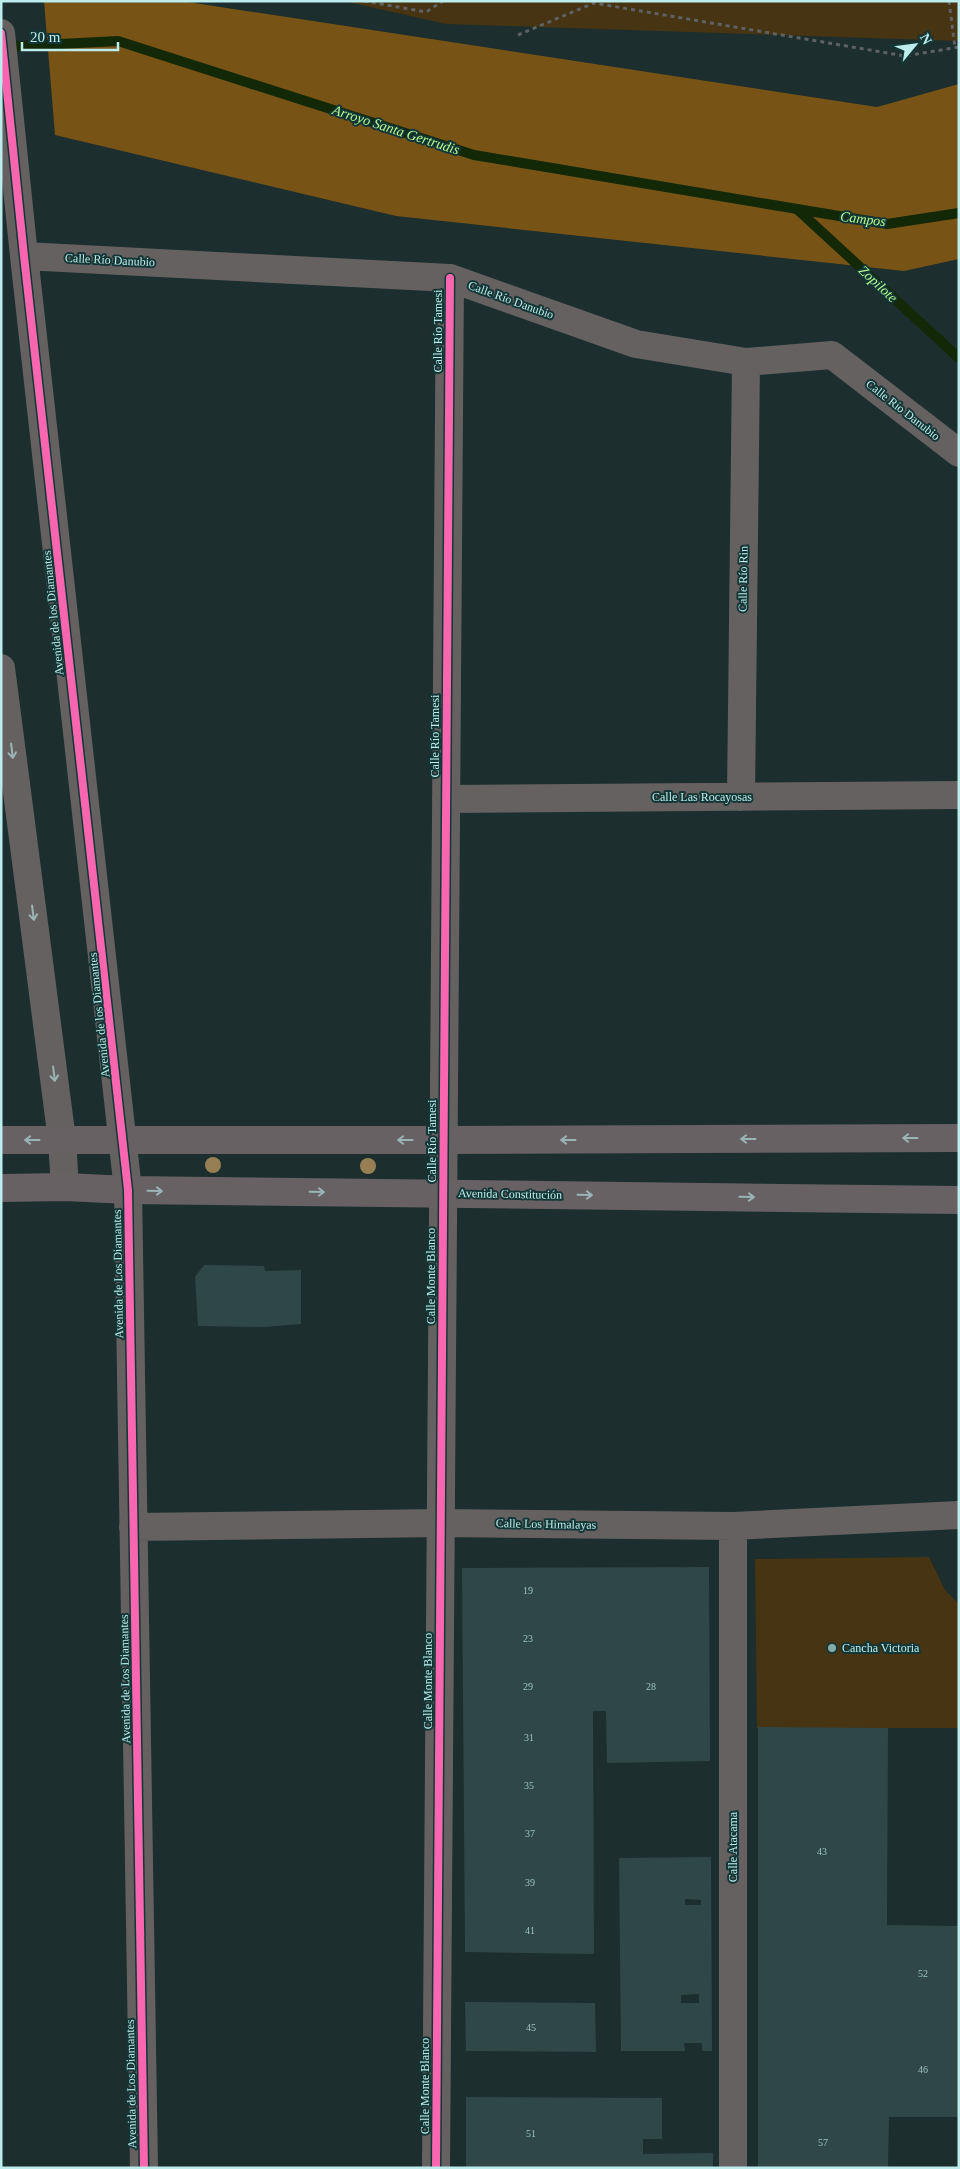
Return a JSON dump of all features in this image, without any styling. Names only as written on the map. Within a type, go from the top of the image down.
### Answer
[{"type":"street","name":"Avenida de los Diamantes","points":[[1,33],[128,1190]]},
{"type":"street","name":"Calle Río Danubio","points":[[24,256],[450,278],[636,344],[746,362],[832,355],[958,450]]},
{"type":"street","name":"Calle Río Tamesi","points":[[443,1194],[450,278]]},
{"type":"street","name":"Calle Río Rin","points":[[741,797],[746,362]]},
{"type":"street","points":[[1,668],[62,1140],[65,1187]]},
{"type":"street","name":"Calle Las Rocayosas","points":[[446,799],[959,795]]},
{"type":"street","points":[[1,1140],[959,1138]]},
{"type":"street","name":"Avenida Constitución","points":[[1,1188],[65,1187],[128,1190],[959,1200]]},
{"type":"street","name":"Avenida de Los Diamantes","points":[[128,1190],[144,2168]]},
{"type":"street","name":"Calle Monte Blanco","points":[[436,2168],[443,1194]]},
{"type":"street","name":"Calle Los Himalayas","points":[[134,1527],[440,1523],[733,1526],[959,1515]]},
{"type":"street","name":"Calle Atacama","points":[[733,1526],[733,2168]]},
{"type":"path","points":[[364,1],[426,12],[443,1]]},
{"type":"path","points":[[518,35],[594,3],[905,56],[957,47],[949,1]]},
{"type":"shaded area","points":[[44,1],[181,1],[877,107],[959,84],[959,259],[904,271],[396,216],[55,135]]},
{"type":"shaded area","points":[[343,1],[959,1],[959,41],[446,24]]},
{"type":"shaded area","points":[[929,1557],[945,1590],[959,1604],[959,1728],[757,1728],[755,1559]]},
{"type":"building","points":[[204,1265],[264,1266],[265,1271],[301,1270],[301,1324],[264,1327],[198,1326],[195,1277]]},
{"type":"building","points":[[709,1567],[710,1761],[607,1763],[606,1711],[593,1711],[594,1954],[465,1952],[462,1568]]},
{"type":"building","points":[[758,1727],[888,1728],[887,1925],[959,1926],[959,2117],[889,2117],[888,2168],[758,2168]]},
{"type":"building","points":[[711,1857],[712,2051],[702,2051],[702,2043],[684,2043],[685,2051],[621,2051],[619,1858]],"holes":[[[685,1899],[701,1900],[701,1905],[685,1905]],[[699,1994],[699,2003],[681,2003],[681,1995]]]},
{"type":"building","points":[[465,2002],[595,2003],[596,2052],[466,2051]]},
{"type":"building","points":[[466,2097],[662,2098],[662,2139],[643,2139],[643,2154],[713,2153],[713,2168],[466,2168]]},
{"type":"waterway","name":"Arroyo Santa Gertrudis","points":[[2,47],[118,41],[474,155],[887,224],[959,213]]},
{"type":"waterway","name":"Zopilote","points":[[798,210],[959,358]]},
{"type":"cycle path","points":[[1,33],[128,1190],[144,2168]]},
{"type":"cycle path","points":[[436,2168],[450,278]]},
{"type":"place","name":"Cancha Victoria","points":[[832,1648]]},
{"type":"water label","name":"Campos","points":[[863,219]]}]
